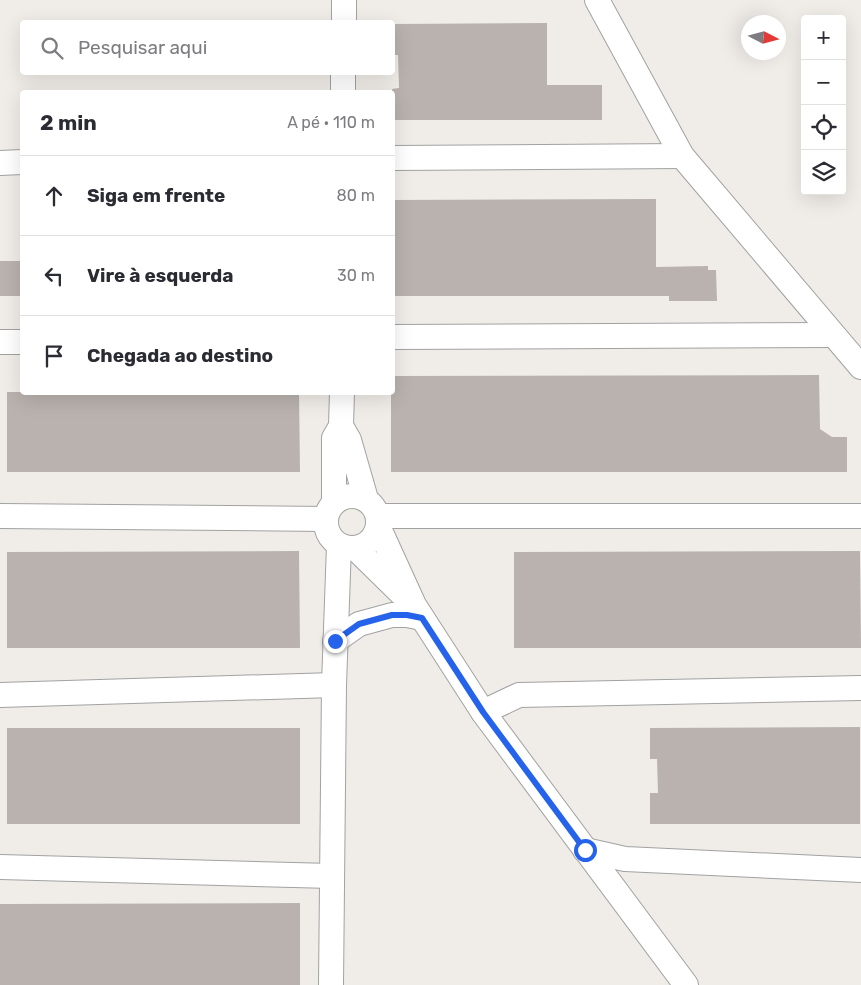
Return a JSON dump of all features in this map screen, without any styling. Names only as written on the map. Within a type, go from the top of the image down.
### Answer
[{"type":"street","points":[[344,0],[344,20]]},
{"type":"street","points":[[596,0],[682,156],[861,367]]},
{"type":"street","points":[[343,75],[343,90]]},
{"type":"street","points":[[395,158],[682,156]]},
{"type":"street","points":[[0,163],[20,162]]},
{"type":"street","points":[[395,337],[833,335]]},
{"type":"street","points":[[0,342],[20,342]]},
{"type":"street","points":[[342,395],[341,426],[334,438],[330,511],[327,529],[332,538],[347,547],[418,611]]},
{"type":"street","points":[[341,426],[349,440],[374,514],[418,611],[483,712],[686,985]]},
{"type":"street","points":[[0,516],[330,511],[346,497],[356,496],[374,514],[375,536],[368,543],[347,547]]},
{"type":"street","points":[[374,514],[861,516]]},
{"type":"street","points":[[331,985],[335,641],[347,547]]},
{"type":"street","points":[[335,641],[359,624],[392,615],[407,615],[418,611]]},
{"type":"street","points":[[0,695],[334,685]]},
{"type":"street","points":[[483,712],[519,695],[861,688]]},
{"type":"street","points":[[585,850],[625,859],[861,870]]},
{"type":"street","points":[[0,867],[332,876]]},
{"type":"building","points":[[547,23],[547,85],[602,85],[602,120],[395,120],[395,90],[392,89],[399,88],[398,55],[395,55],[395,24]]},
{"type":"building","points":[[656,199],[656,267],[708,266],[708,270],[716,270],[717,301],[669,301],[669,296],[395,296],[395,200]]},
{"type":"building","points":[[0,261],[20,261],[20,296],[0,296]]},
{"type":"building","points":[[819,375],[820,429],[832,437],[847,437],[847,472],[391,472],[391,395],[395,395],[395,376]]},
{"type":"building","points":[[7,392],[20,392],[20,395],[299,395],[300,472],[7,472]]},
{"type":"building","points":[[299,551],[300,648],[7,648],[7,552]]},
{"type":"building","points":[[860,551],[861,648],[514,648],[514,552]]},
{"type":"building","points":[[860,727],[860,824],[650,824],[650,793],[658,793],[657,759],[650,759],[650,728]]},
{"type":"building","points":[[7,728],[300,728],[300,824],[7,824]]},
{"type":"building","points":[[300,903],[300,985],[0,985],[0,904]]},
{"type":"route","points":[[335,641],[359,624],[392,615],[422,618],[483,712],[585,850]]}]
